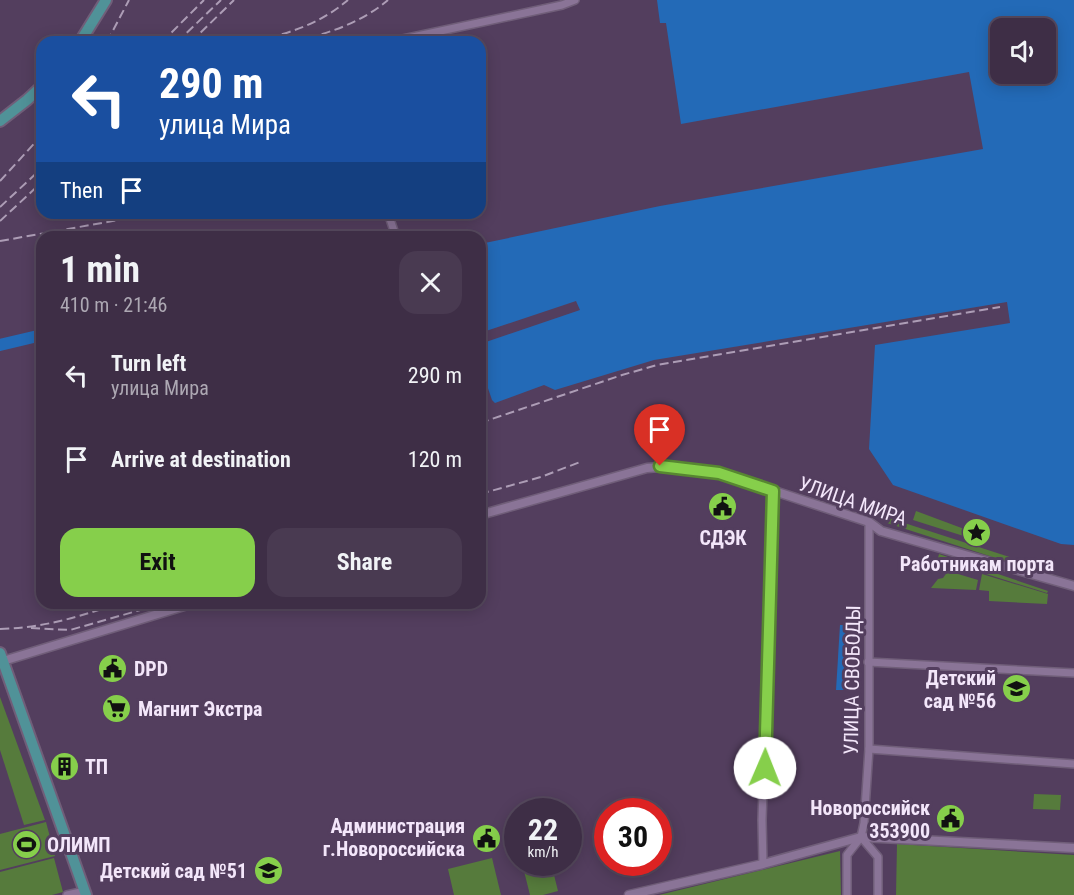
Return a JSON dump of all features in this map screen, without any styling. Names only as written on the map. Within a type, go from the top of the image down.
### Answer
[{"type":"highway","points":[[84,36],[106,0]]},
{"type":"highway","points":[[0,121],[36,91]]},
{"type":"highway","points":[[2,657],[86,893]]},
{"type":"street","points":[[417,36],[562,5],[575,0]]},
{"type":"street","name":"УЛИЦА МИРА","points":[[486,512],[647,468],[660,466],[719,473],[869,522],[881,531],[1074,586]]},
{"type":"street","points":[[763,864],[762,820],[773,491]]},
{"type":"street","name":"УЛИЦА СВОБОДЫ","points":[[847,895],[847,855],[861,837],[864,823],[868,749],[869,522]]},
{"type":"street","points":[[2,657],[173,609]]},
{"type":"street","points":[[868,662],[1074,673]]},
{"type":"street","points":[[868,749],[1074,764]]},
{"type":"street","points":[[861,837],[878,857],[878,895]]},
{"type":"street","points":[[629,895],[763,864],[861,837],[1074,848]]},
{"type":"street","points":[[67,895],[86,893]]},
{"type":"green space","points":[[916,511],[975,533],[973,539],[913,520]]},
{"type":"green space","points":[[889,518],[1053,571],[1051,576],[887,523]]},
{"type":"green space","points":[[939,554],[1048,591],[1047,593],[983,573],[948,566],[948,561],[938,558]]},
{"type":"green space","points":[[948,571],[978,580],[976,590],[931,588]]},
{"type":"green space","points":[[982,574],[1048,594],[1047,604],[989,601],[989,591],[979,590]]},
{"type":"green space","points":[[0,697],[45,820],[24,825],[0,750]]},
{"type":"green space","points":[[1034,794],[1061,795],[1060,810],[1033,809]]},
{"type":"green space","name":"ОЛИМП","points":[[46,822],[55,856],[0,870],[0,834]]},
{"type":"green space","points":[[897,844],[1074,855],[1074,895],[896,895]]},
{"type":"green space","points":[[840,851],[841,895],[659,895]]},
{"type":"green space","points":[[54,858],[63,892],[52,895],[0,895],[0,872]]},
{"type":"green space","points":[[492,858],[501,895],[454,895],[448,869]]},
{"type":"green space","points":[[525,876],[554,876],[558,891],[543,895],[530,895]]},
{"type":"water","points":[[657,0],[1074,0],[1074,545],[1061,544],[893,485],[869,449],[875,345],[1010,323],[1007,302],[654,360],[555,390],[544,385],[495,403],[492,400],[486,382],[486,342],[580,310],[576,301],[486,331],[486,243],[660,206],[983,149],[969,72],[681,124],[666,23],[660,23]]},
{"type":"water","points":[[840,625],[847,625],[846,690],[836,690]]},
{"type":"waterway","points":[[0,345],[36,336]]},
{"type":"railway","points":[[110,36],[129,0]]},
{"type":"railway","points":[[168,36],[204,0]]},
{"type":"railway","points":[[183,36],[221,0]]},
{"type":"railway","points":[[197,36],[234,0]]},
{"type":"railway","points":[[274,36],[326,16],[348,0]]},
{"type":"railway","points":[[314,36],[352,23],[388,0]]},
{"type":"railway","points":[[0,181],[36,142]]},
{"type":"railway","points":[[0,207],[36,174]]},
{"type":"railway","points":[[0,221],[36,188]]},
{"type":"railway","points":[[56,231],[124,219]]},
{"type":"railway","points":[[0,241],[36,235]]},
{"type":"railway","points":[[486,421],[657,365],[1000,307]]},
{"type":"railway","points":[[486,492],[541,477],[580,462]]},
{"type":"railway","points":[[0,629],[55,622],[101,609]]},
{"type":"railway","points":[[31,628],[70,630],[144,609]]},
{"type":"place","name":"СДЭК","points":[[723,507]]},
{"type":"place","name":"Работникам порта","points":[[977,533]]},
{"type":"place","name":"DPD","points":[[113,669]]},
{"type":"place","name":"Детский сад №56","points":[[1017,689]]},
{"type":"place","name":"Магнит Экстра","points":[[117,709]]},
{"type":"place","name":"ТП","points":[[64,767]]},
{"type":"place","name":"Новороссийск 353900","points":[[951,819]]},
{"type":"place","name":"Администрация г.Новороссийска","points":[[486,838]]},
{"type":"place","name":"ОЛИМП","points":[[26,845]]},
{"type":"place","name":"Детский сад №51","points":[[268,871]]},
{"type":"route","points":[[660,466],[719,473],[773,491],[765,768]]}]
